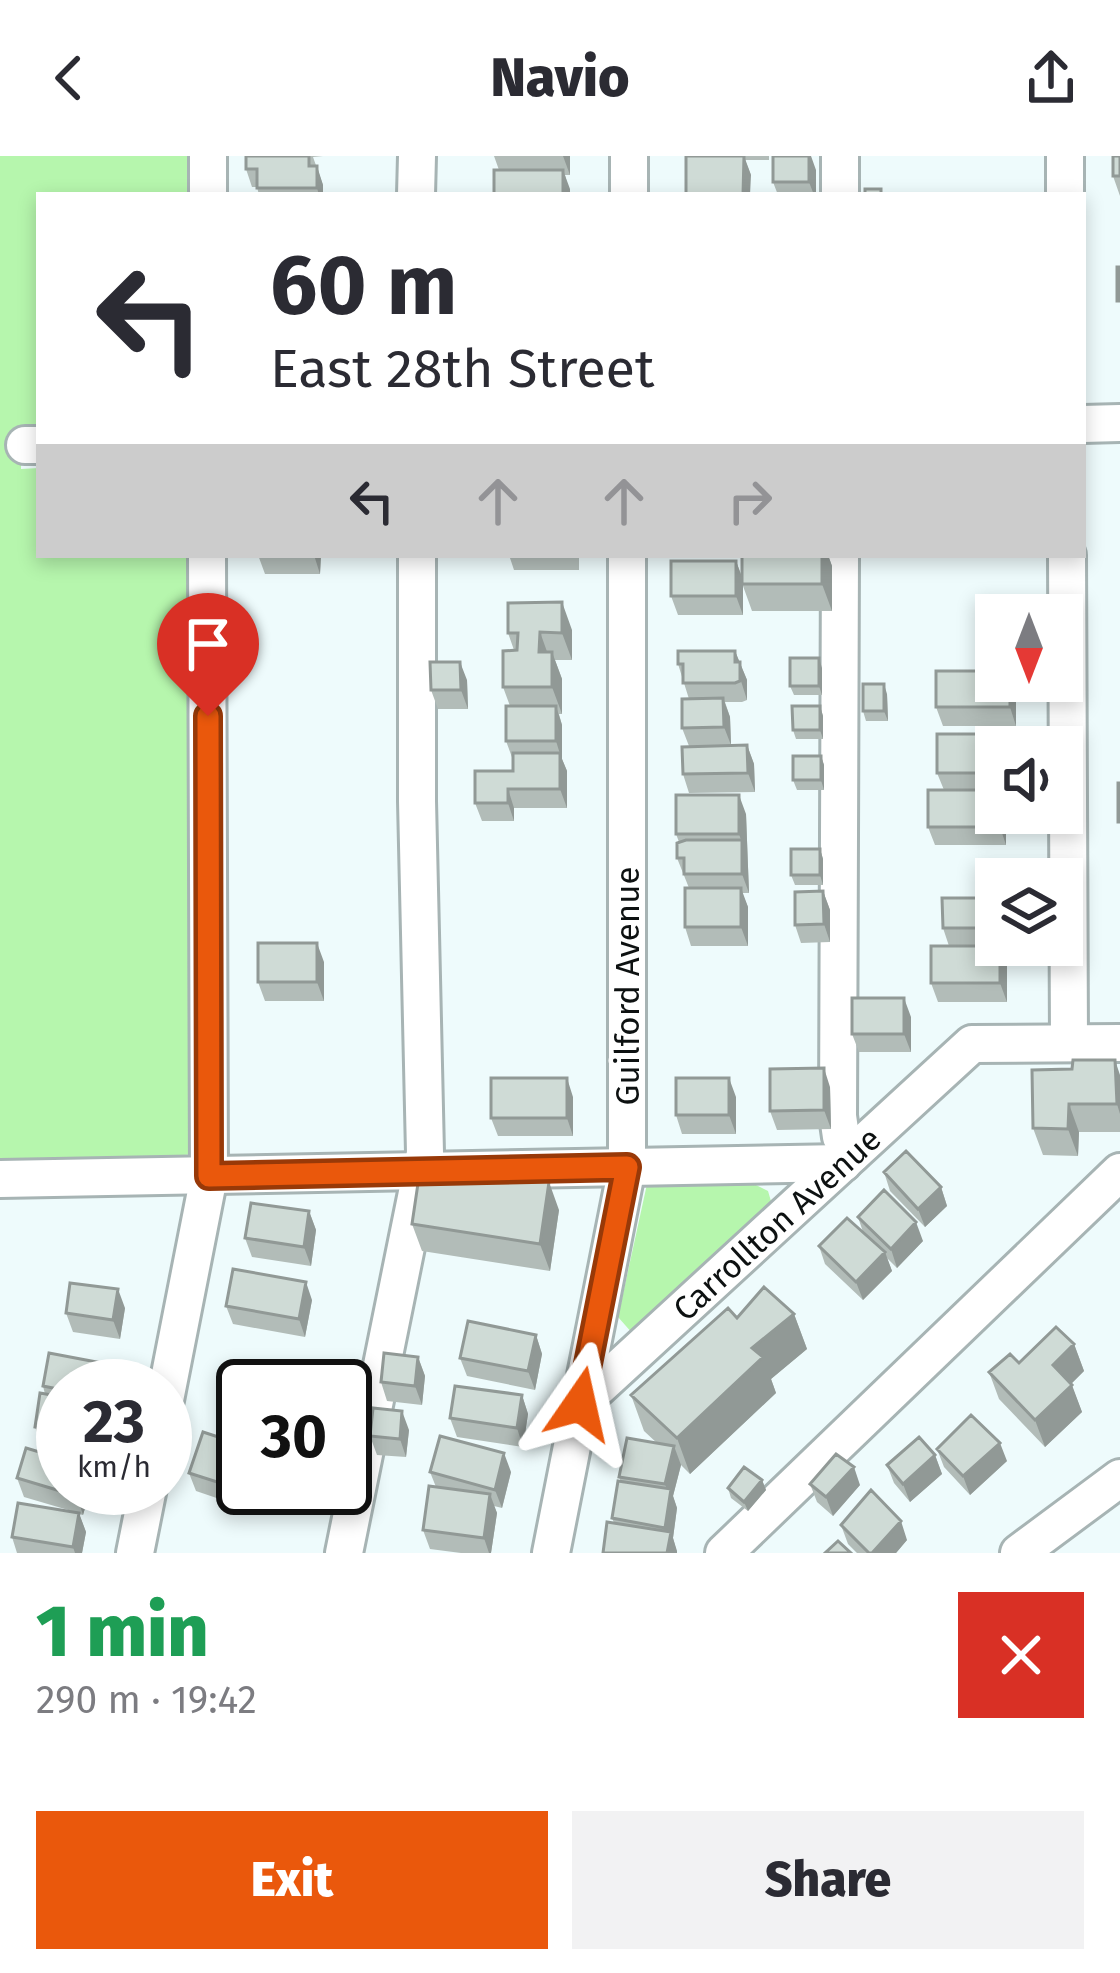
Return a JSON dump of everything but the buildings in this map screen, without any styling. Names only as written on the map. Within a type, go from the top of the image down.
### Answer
[{"type":"street","points":[[208,156],[208,192]]},
{"type":"street","points":[[416,192],[417,156]]},
{"type":"street","points":[[629,156],[629,192]]},
{"type":"street","points":[[840,156],[840,192]]},
{"type":"street","points":[[1065,156],[1065,192]]},
{"type":"street","points":[[1086,424],[1120,423]]},
{"type":"street","points":[[173,1359],[209,1176],[207,558]]},
{"type":"street","points":[[344,1553],[425,1154],[417,558]]},
{"type":"street","name":"Guilford Avenue","points":[[551,1553],[627,1167],[627,558]]},
{"type":"street","points":[[0,1182],[848,1159],[838,1116],[840,558]]},
{"type":"street","points":[[1067,558],[1069,1043],[1120,1042]]},
{"type":"street","name":"Carrollton Avenue","points":[[580,1404],[972,1044],[1069,1043]]},
{"type":"street","points":[[724,1553],[1120,1172]]},
{"type":"street","points":[[1019,1553],[1120,1478]]},
{"type":"street","points":[[135,1553],[143,1515]]},
{"type":"green space","points":[[0,156],[197,156],[196,192],[36,192],[36,428],[21,429],[21,469],[36,468],[36,558],[195,558],[195,1154],[184,1155],[184,1165],[0,1170]]},
{"type":"green space","points":[[748,1181],[768,1191],[773,1208],[633,1334],[618,1317],[647,1184]]},
{"type":"route","points":[[208,716],[209,1176],[627,1167],[580,1404]]}]
